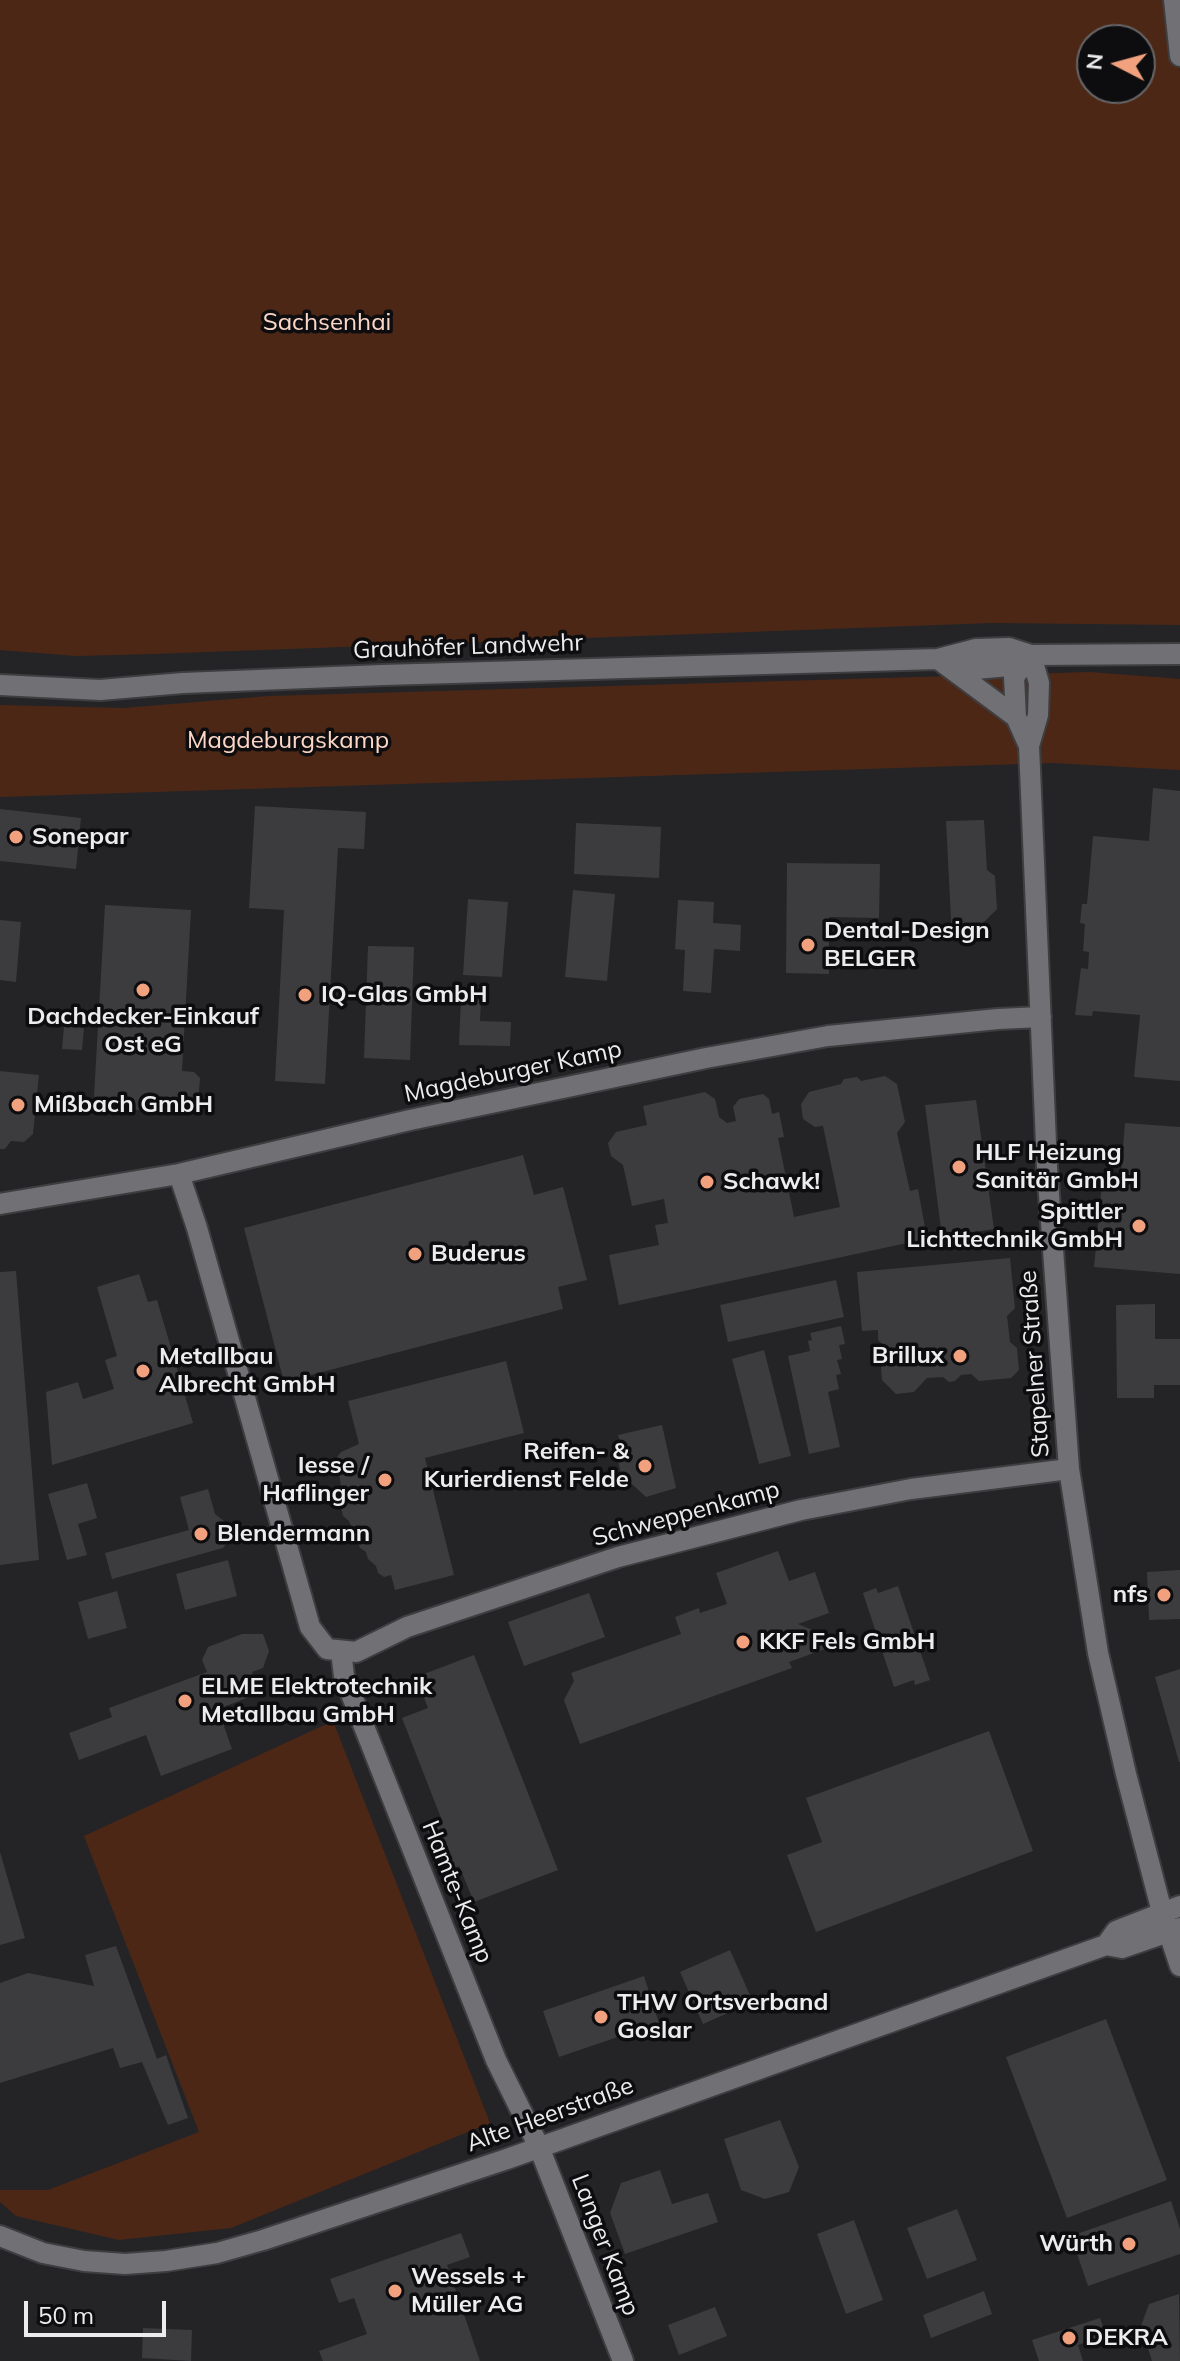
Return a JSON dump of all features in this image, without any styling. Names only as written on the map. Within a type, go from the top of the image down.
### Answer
[{"type":"street","points":[[1174,0],[1180,56]]},
{"type":"street","name":"Grauhöfer Landwehr","points":[[0,685],[100,690],[183,683],[383,675],[938,659],[993,648],[1009,648],[1031,655],[1180,654]]},
{"type":"street","name":"Stapelner Straße","points":[[1029,746],[1016,717],[1014,677],[1031,655]]},
{"type":"street","name":"Stapelner Straße","points":[[1031,655],[1039,683],[1038,715],[1029,746],[1048,1181],[1069,1469],[1098,1653],[1126,1774],[1171,1909],[1180,1966]]},
{"type":"street","points":[[938,659],[1016,717]]},
{"type":"street","name":"Magdeburger Kamp","points":[[0,1204],[179,1174],[426,1116],[828,1036],[1041,1017]]},
{"type":"street","name":"Hamte-Kamp","points":[[179,1174],[310,1627],[334,1650],[496,2060],[539,2147]]},
{"type":"street","name":"Schweppenkamp","points":[[334,1650],[356,1652],[407,1627],[618,1557],[801,1510],[911,1489],[1069,1469]]},
{"type":"street","name":"Alte Heerstraße","points":[[1106,1945],[1116,1931],[1171,1909]]},
{"type":"street","name":"Alte Heerstraße","points":[[0,2236],[43,2253],[84,2261],[125,2264],[217,2253],[539,2147],[1106,1945],[1122,1948],[1175,1930]]},
{"type":"street","name":"Langer Kamp","points":[[539,2147],[623,2361]]},
{"type":"green space","name":"Sachsenhai","points":[[0,0],[1173,0],[1180,73],[1180,625],[992,623],[76,656],[0,650]]},
{"type":"green space","name":"Magdeburgskamp","points":[[1090,672],[1180,679],[1180,770],[1052,763],[0,797],[0,705],[124,708],[269,696]]},
{"type":"green space","points":[[333,1721],[490,2123],[231,2228],[119,2240],[16,2216],[0,2202],[0,2190],[48,2190],[199,2132],[84,1836]]},
{"type":"building","points":[[1153,788],[1180,791],[1180,1081],[1134,1077],[1140,1015],[1093,1011],[1092,1016],[1075,1015],[1081,968],[1088,969],[1089,952],[1083,951],[1085,924],[1080,923],[1082,904],[1087,904],[1093,836],[1149,841]]},
{"type":"building","name":"IQ-Glas GmbH","points":[[255,806],[366,812],[364,849],[338,848],[325,1084],[275,1081],[284,910],[249,908]]},
{"type":"building","points":[[0,809],[81,818],[76,869],[0,861]]},
{"type":"building","points":[[984,820],[987,870],[995,876],[997,909],[967,939],[952,939],[946,821]]},
{"type":"building","points":[[576,823],[661,827],[659,878],[574,874]]},
{"type":"building","name":"Dental-Design BELGER","points":[[787,863],[880,864],[879,918],[829,917],[829,974],[786,973]]},
{"type":"building","points":[[573,890],[615,894],[607,981],[565,977]]},
{"type":"building","points":[[468,899],[508,902],[502,977],[463,975]]},
{"type":"building","points":[[678,900],[714,902],[713,923],[741,925],[740,951],[714,949],[711,993],[683,991],[685,950],[675,949]]},
{"type":"building","name":"Dachdecker-Einkauf Ost eG","points":[[105,905],[191,910],[182,1071],[194,1072],[200,1078],[198,1104],[189,1113],[105,1108],[94,1096]]},
{"type":"building","points":[[0,920],[21,922],[16,982],[0,980]]},
{"type":"building","points":[[368,946],[414,947],[410,1060],[364,1058]]},
{"type":"building","points":[[461,999],[481,1000],[480,1021],[511,1022],[510,1046],[459,1045]]},
{"type":"building","points":[[64,1026],[84,1028],[82,1050],[62,1049]]},
{"type":"building","name":"Mißbach GmbH","points":[[0,1071],[39,1075],[33,1134],[24,1142],[11,1141],[5,1149],[0,1149]]},
{"type":"building","name":"Schawk!","points":[[885,1076],[897,1084],[905,1122],[897,1133],[910,1191],[918,1189],[928,1244],[910,1247],[907,1243],[619,1305],[609,1255],[659,1245],[655,1225],[668,1223],[664,1199],[632,1206],[623,1165],[611,1156],[608,1143],[616,1132],[647,1125],[643,1106],[705,1092],[715,1099],[719,1117],[727,1123],[736,1121],[733,1107],[739,1099],[763,1094],[769,1099],[772,1114],[779,1112],[784,1137],[778,1138],[794,1217],[840,1207],[823,1126],[815,1127],[803,1119],[801,1104],[809,1092],[841,1084],[844,1079],[857,1077],[861,1081]]},
{"type":"building","name":"HLF Heizung Sanitär GmbH","points":[[976,1100],[994,1229],[942,1237],[925,1105]]},
{"type":"building","name":"Spittler Lichttechnik GmbH","points":[[1125,1123],[1180,1127],[1180,1274],[1094,1267],[1102,1183],[1120,1185]]},
{"type":"building","name":"Buderus","points":[[523,1155],[534,1195],[563,1187],[587,1280],[558,1287],[563,1309],[284,1382],[244,1228]]},
{"type":"building","points":[[1010,1258],[1015,1308],[1007,1316],[1010,1342],[1017,1348],[1019,1370],[1011,1378],[979,1381],[971,1374],[961,1375],[949,1382],[943,1377],[927,1378],[914,1392],[896,1394],[882,1380],[885,1347],[878,1340],[878,1330],[862,1331],[857,1272]]},
{"type":"building","points":[[16,1271],[39,1560],[0,1565],[0,1272]]},
{"type":"building","name":"Metallbau Albrecht GmbH","points":[[139,1274],[148,1302],[157,1300],[193,1423],[52,1465],[46,1392],[78,1382],[83,1399],[114,1389],[105,1360],[117,1356],[97,1287]]},
{"type":"building","points":[[836,1280],[844,1317],[728,1342],[720,1305]]},
{"type":"building","name":"Spittler Lichttechnik GmbH","points":[[1155,1304],[1155,1339],[1180,1339],[1180,1385],[1154,1385],[1154,1398],[1117,1398],[1116,1305]]},
{"type":"building","points":[[841,1326],[845,1344],[839,1345],[842,1359],[837,1360],[841,1374],[836,1375],[839,1389],[828,1392],[840,1447],[809,1454],[788,1356],[810,1351],[810,1333]]},
{"type":"building","points":[[764,1350],[791,1456],[759,1464],[732,1359]]},
{"type":"building","name":"Iesse / Haflinger","points":[[506,1361],[524,1433],[425,1458],[454,1575],[395,1590],[391,1575],[384,1577],[378,1573],[366,1552],[360,1548],[349,1521],[343,1516],[337,1492],[341,1487],[337,1457],[359,1444],[348,1401]]},
{"type":"building","name":"Reifen- & Kurierdienst Felde","points":[[662,1425],[676,1488],[646,1497],[621,1474],[617,1457],[622,1449],[618,1435]]},
{"type":"building","points":[[87,1483],[97,1518],[78,1524],[87,1555],[67,1560],[48,1494]]},
{"type":"building","name":"Blendermann","points":[[208,1489],[215,1514],[225,1522],[230,1539],[223,1548],[112,1579],[105,1553],[189,1530],[180,1497]]},
{"type":"building","name":"KKF Fels GmbH","points":[[778,1551],[789,1581],[815,1572],[829,1613],[798,1624],[824,1635],[828,1648],[789,1662],[792,1668],[580,1744],[564,1700],[574,1681],[571,1673],[681,1634],[675,1617],[699,1608],[700,1613],[727,1604],[716,1573]]},
{"type":"building","points":[[228,1560],[237,1596],[185,1610],[176,1574]]},
{"type":"building","name":"nfs","points":[[1180,1570],[1180,1619],[1149,1620],[1147,1572]]},
{"type":"building","points":[[898,1586],[930,1680],[915,1685],[914,1680],[894,1687],[863,1593],[876,1588],[878,1593]]},
{"type":"building","points":[[117,1591],[127,1628],[88,1639],[78,1602]]},
{"type":"building","points":[[589,1593],[605,1637],[524,1666],[508,1622]]},
{"type":"building","name":"ELME Elektrotechnik Metallbau GmbH","points":[[242,1634],[263,1634],[269,1651],[263,1668],[252,1672],[260,1693],[218,1709],[232,1749],[161,1776],[146,1735],[79,1760],[69,1733],[112,1717],[109,1708],[207,1672],[202,1660],[208,1647]]},
{"type":"building","points":[[474,1655],[558,1870],[474,1902],[459,1866],[444,1872],[425,1824],[441,1818],[402,1718],[428,1708],[416,1677]]},
{"type":"building","points":[[1180,1669],[1180,1762],[1179,1762],[1155,1677]]},
{"type":"building","points":[[989,1731],[1033,1851],[816,1932],[787,1855],[822,1842],[806,1798]]},
{"type":"building","points":[[0,1852],[25,1938],[0,1945]]},
{"type":"building","points":[[116,1946],[157,2059],[166,2055],[188,2118],[168,2125],[142,2062],[120,2068],[113,2048],[0,2083],[0,1983],[28,1973],[94,1986],[85,1955]]},
{"type":"building","points":[[730,1950],[753,2002],[703,2024],[680,1972]]},
{"type":"building","name":"THW Ortsverband Goslar","points":[[644,1976],[659,2023],[559,2057],[543,2011]]},
{"type":"building","points":[[1106,2019],[1167,2180],[1067,2218],[1006,2057]]},
{"type":"building","points":[[780,2120],[799,2167],[789,2192],[765,2199],[741,2190],[724,2139]]},
{"type":"building","points":[[660,2170],[672,2204],[708,2193],[718,2222],[625,2254],[610,2213],[621,2183]]},
{"type":"building","points":[[1171,2201],[1180,2229],[1180,2254],[1088,2286],[1071,2236]]},
{"type":"building","points":[[957,2209],[977,2260],[927,2279],[907,2228]]},
{"type":"building","points":[[854,2220],[883,2300],[846,2314],[817,2234]]},
{"type":"building","name":"Wessels + Müller AG","points":[[461,2233],[470,2257],[447,2265],[480,2361],[323,2361],[319,2351],[367,2334],[354,2298],[339,2303],[330,2279]]},
{"type":"building","points":[[984,2291],[992,2314],[931,2338],[923,2315]]},
{"type":"building","points":[[1179,2294],[1180,2361],[1152,2361],[1141,2326],[1149,2304]]},
{"type":"building","points":[[715,2307],[727,2336],[679,2355],[668,2325]]},
{"type":"building","name":"DEKRA","points":[[1100,2318],[1106,2335],[1078,2345],[1083,2361],[1039,2361],[1032,2340]]},
{"type":"building","points":[[143,2328],[192,2330],[191,2361],[142,2358]]},
{"type":"place","name":"Sonepar","points":[[16,837]]},
{"type":"place","name":"Dental-Design BELGER","points":[[808,945]]},
{"type":"place","name":"Dachdecker-Einkauf Ost eG","points":[[143,990]]},
{"type":"place","name":"IQ-Glas GmbH","points":[[305,995]]},
{"type":"place","name":"Mißbach GmbH","points":[[18,1105]]},
{"type":"place","name":"HLF Heizung Sanitär GmbH","points":[[959,1167]]},
{"type":"place","name":"Schawk!","points":[[707,1182]]},
{"type":"place","name":"Spittler Lichttechnik GmbH","points":[[1139,1226]]},
{"type":"place","name":"Buderus","points":[[415,1254]]},
{"type":"place","name":"Brillux","points":[[960,1356]]},
{"type":"place","name":"Metallbau Albrecht GmbH","points":[[143,1371]]},
{"type":"place","name":"Reifen- & Kurierdienst Felde","points":[[645,1466]]},
{"type":"place","name":"Iesse / Haflinger","points":[[385,1480]]},
{"type":"place","name":"Blendermann","points":[[201,1534]]},
{"type":"place","name":"nfs","points":[[1164,1595]]},
{"type":"place","name":"KKF Fels GmbH","points":[[743,1642]]},
{"type":"place","name":"ELME Elektrotechnik Metallbau GmbH","points":[[185,1701]]},
{"type":"place","name":"THW Ortsverband Goslar","points":[[601,2017]]},
{"type":"place","name":"Würth","points":[[1129,2244]]},
{"type":"place","name":"Wessels + Müller AG","points":[[395,2291]]},
{"type":"place","name":"DEKRA","points":[[1069,2338]]}]
